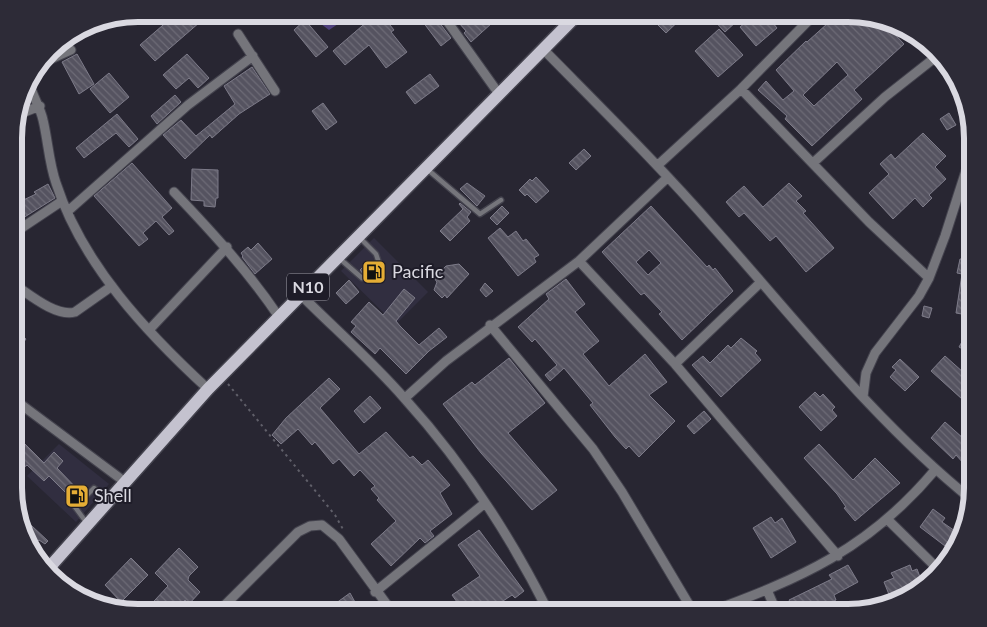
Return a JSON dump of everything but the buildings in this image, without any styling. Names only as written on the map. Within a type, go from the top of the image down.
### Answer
[{"type":"main road","name":"N10","points":[[52,564],[208,390],[300,294],[570,22]]},
{"type":"street","points":[[448,22],[500,94]]},
{"type":"street","points":[[658,165],[741,89],[807,22]]},
{"type":"street","points":[[238,34],[275,91]]},
{"type":"street","points":[[56,56],[71,50]]},
{"type":"street","points":[[543,50],[658,165],[863,397],[934,470],[964,494]]},
{"type":"street","points":[[68,211],[188,105],[253,56]]},
{"type":"street","points":[[813,163],[885,98],[933,59]]},
{"type":"street","points":[[741,89],[869,222],[929,278]]},
{"type":"street","points":[[33,90],[40,106],[50,160],[62,201],[80,238],[112,286],[149,330],[208,390]]},
{"type":"street","points":[[25,112],[40,106]]},
{"type":"street","points":[[405,398],[490,325],[579,261],[668,177]]},
{"type":"street","points":[[863,397],[866,373],[875,353],[919,296],[929,278],[964,177]]},
{"type":"street","points":[[174,192],[227,247],[257,283],[279,317]]},
{"type":"street","points":[[22,228],[62,201]]},
{"type":"street","points":[[149,330],[227,247]]},
{"type":"street","points":[[579,261],[675,364],[838,556]]},
{"type":"street","points":[[675,364],[761,282]]},
{"type":"street","points":[[22,289],[59,312],[68,314],[75,312],[112,286]]},
{"type":"street","points":[[300,294],[405,398],[460,465],[486,503],[544,604]]},
{"type":"street","points":[[490,325],[593,449],[622,492],[689,604]]},
{"type":"street","points":[[22,405],[125,482]]},
{"type":"street","points":[[730,604],[767,590],[838,556],[888,520],[934,470]]},
{"type":"street","points":[[375,592],[486,503]]},
{"type":"street","points":[[888,520],[935,566]]},
{"type":"street","points":[[226,604],[298,532],[310,526],[322,525],[339,539],[385,604]]},
{"type":"street","points":[[767,590],[773,604]]},
{"type":"street","points":[[230,600],[234,604]]},
{"type":"lane","points":[[426,168],[480,214],[501,200]]},
{"type":"lane","points":[[358,236],[376,254],[379,263],[376,268]]},
{"type":"lane","points":[[337,257],[358,276],[362,278],[367,277]]},
{"type":"lane","points":[[87,523],[75,507],[94,488],[109,499]]},
{"type":"path","points":[[221,377],[335,515],[345,529],[339,539]]},
{"type":"shaded area","points":[[374,238],[428,292],[398,322],[387,311],[384,313],[341,271]]},
{"type":"shaded area","points":[[59,444],[109,484],[76,522],[27,476]]},
{"type":"green space","points":[[318,22],[341,22],[329,30]]},
{"type":"place","name":"Pacific","points":[[374,272]]},
{"type":"place","name":"Shell","points":[[77,496]]}]
